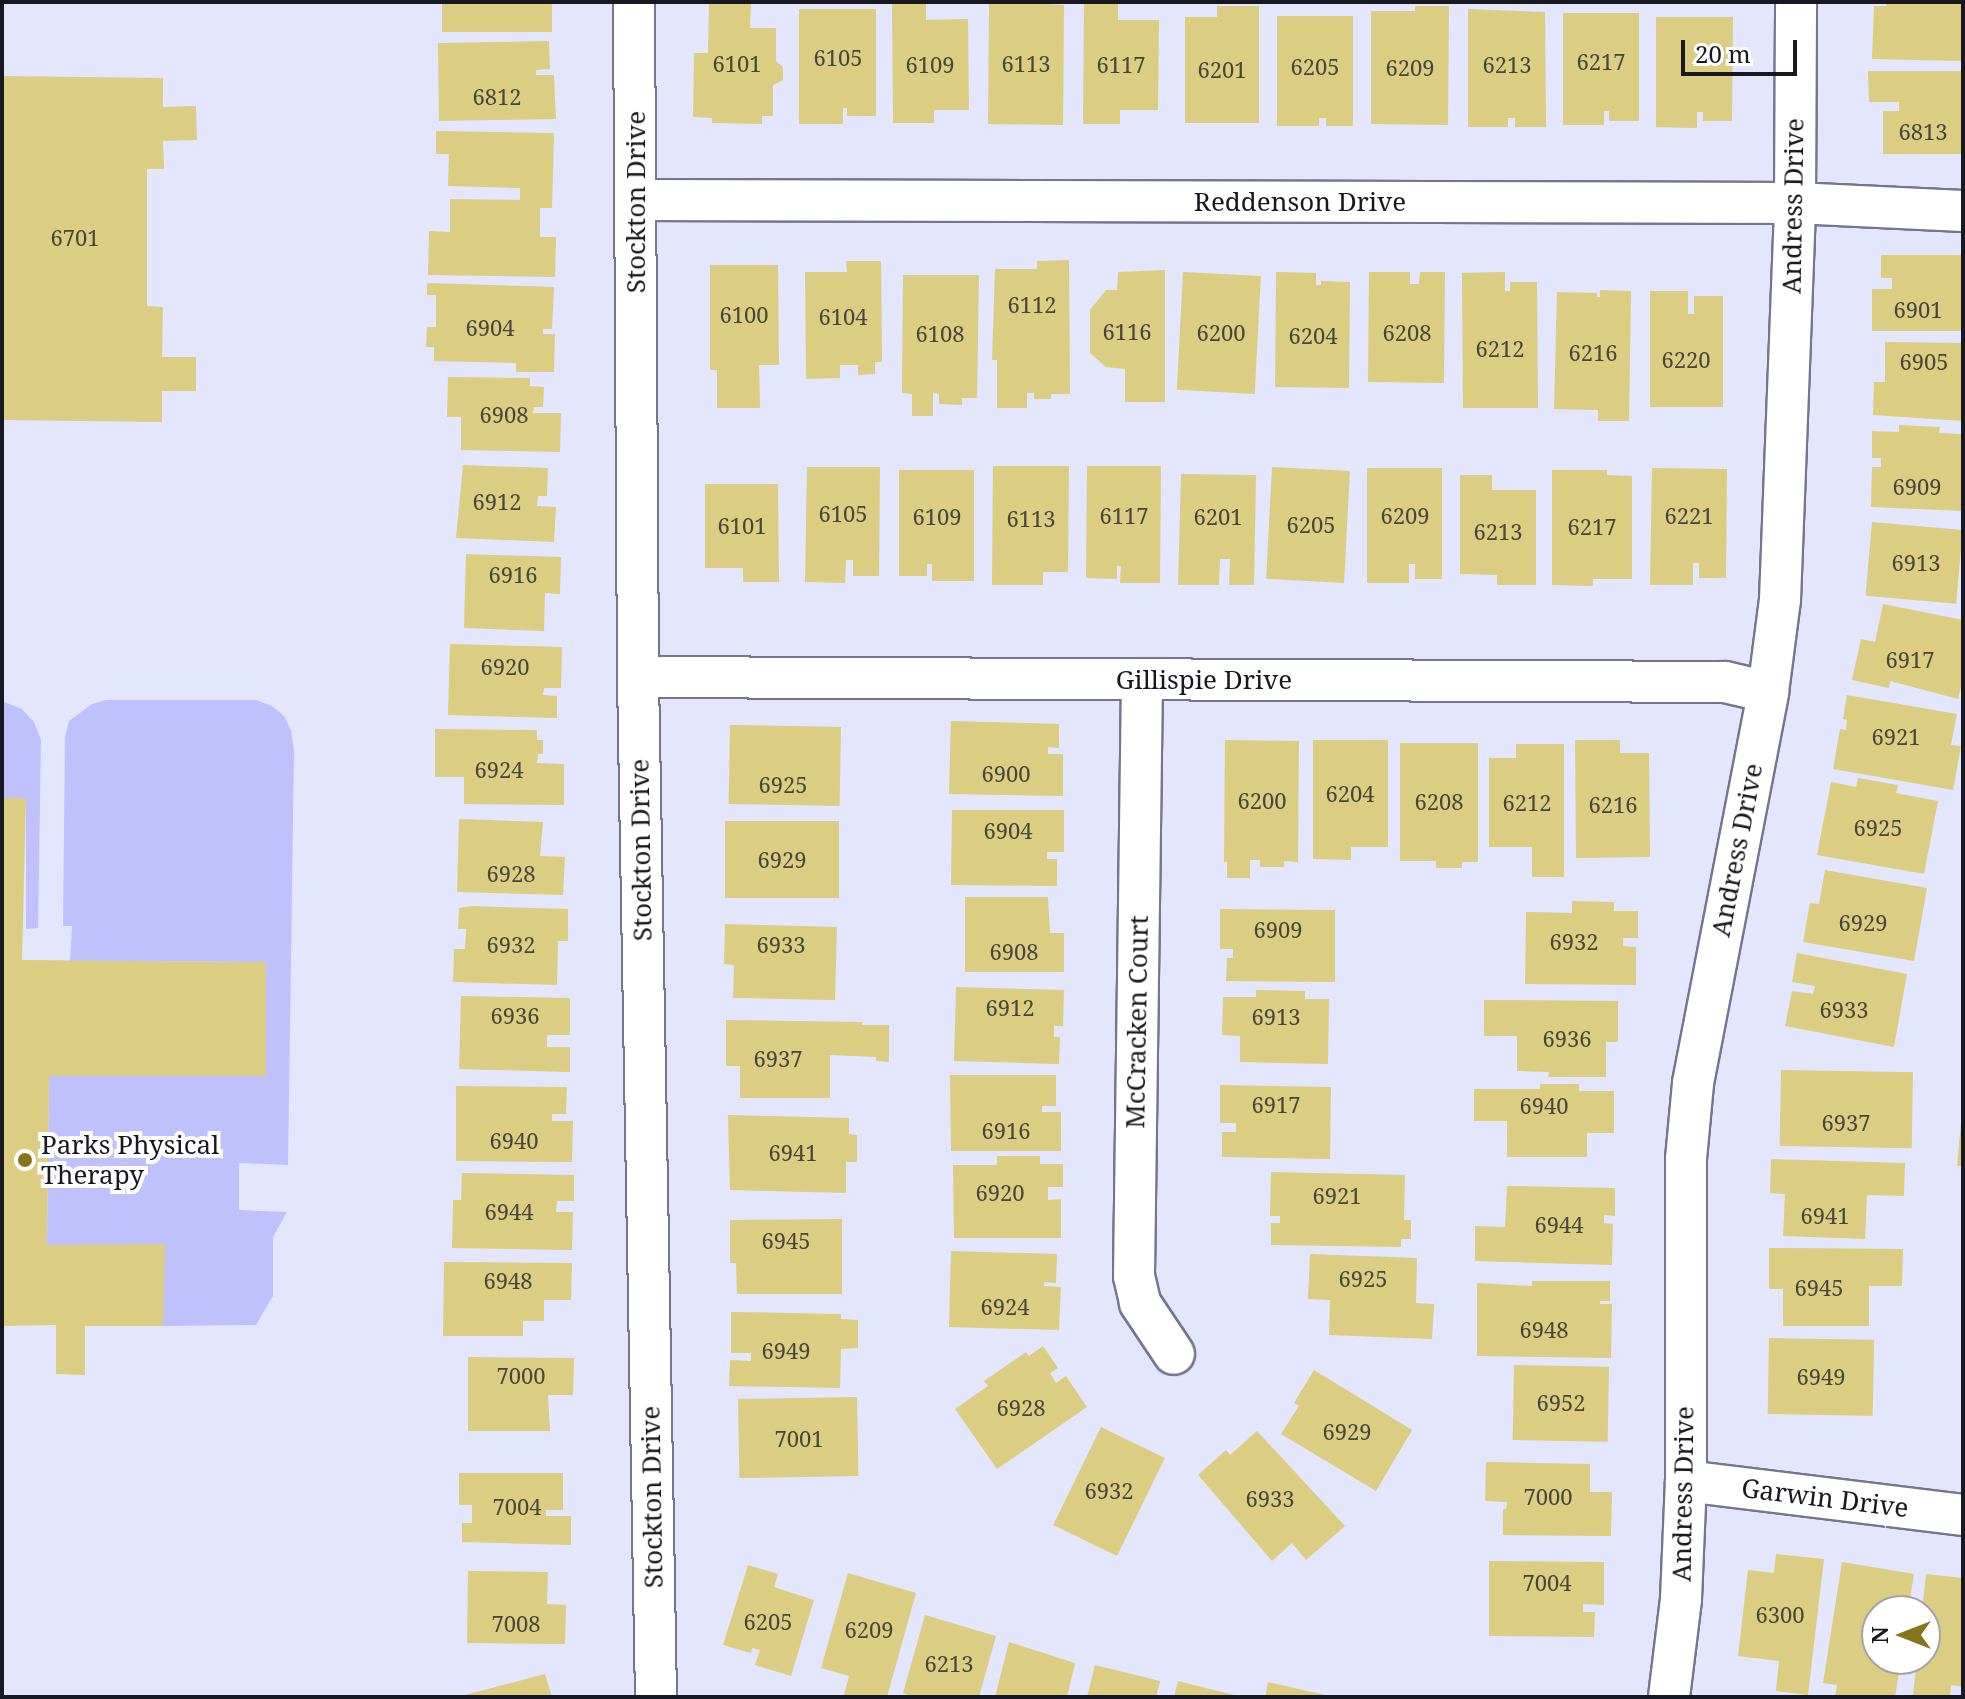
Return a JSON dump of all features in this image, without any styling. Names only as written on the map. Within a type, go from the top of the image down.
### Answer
[{"type":"street","name":"Stockton Drive","points":[[634,2],[638,677],[656,1697]]},
{"type":"street","name":"Andress Drive","points":[[1669,1697],[1681,1599],[1686,1481],[1685,1220],[1693,1083],[1768,692],[1780,600],[1795,203],[1796,2]]},
{"type":"street","name":"Reddenson Drive","points":[[636,200],[1795,203],[1963,211]]},
{"type":"street","name":"Gillispie Drive","points":[[638,677],[1725,682],[1768,692]]},
{"type":"street","name":"McCracken Court","points":[[1142,680],[1134,1276],[1140,1303],[1174,1354]]},
{"type":"street","name":"Garwin Drive","points":[[1686,1481],[1963,1515]]},
{"type":"shaded area","points":[[106,700],[256,700],[272,706],[284,716],[291,730],[294,751],[288,1165],[239,1163],[239,1210],[287,1212],[273,1237],[273,1296],[256,1325],[163,1326],[47,1245],[49,1076],[266,1075],[265,962],[70,961],[72,926],[63,926],[65,737],[69,721],[92,704]]},
{"type":"shaded area","points":[[2,701],[22,709],[34,722],[41,740],[38,928],[26,929],[26,798],[2,798]]},
{"type":"building","points":[[442,2],[552,2],[552,32],[442,32]]},
{"type":"building","points":[[709,2],[751,2],[750,28],[776,28],[776,61],[783,67],[783,80],[773,85],[773,116],[762,116],[762,124],[712,123],[712,118],[693,117],[694,53],[708,53]]},
{"type":"building","points":[[892,2],[926,2],[926,20],[968,19],[969,110],[934,110],[934,123],[893,123]]},
{"type":"building","points":[[1084,2],[1118,2],[1118,20],[1159,20],[1158,110],[1120,110],[1120,124],[1083,124]]},
{"type":"building","points":[[1887,2],[1963,2],[1963,61],[1872,59],[1874,6],[1886,6]]},
{"type":"building","points":[[989,3],[1064,5],[1063,125],[988,124]]},
{"type":"building","points":[[1217,6],[1259,6],[1259,123],[1185,123],[1185,17],[1217,17]]},
{"type":"building","points":[[1415,6],[1449,6],[1448,125],[1371,124],[1371,11],[1415,11]]},
{"type":"building","points":[[799,9],[876,9],[876,116],[847,116],[847,108],[843,108],[843,124],[799,124]]},
{"type":"building","points":[[1468,9],[1545,12],[1546,127],[1515,127],[1515,118],[1508,118],[1508,127],[1468,127]]},
{"type":"building","points":[[1563,13],[1639,13],[1639,121],[1609,121],[1609,111],[1604,111],[1604,125],[1563,125]]},
{"type":"building","points":[[1277,16],[1353,16],[1353,126],[1326,126],[1326,118],[1319,118],[1319,126],[1277,126]]},
{"type":"building","points":[[1656,17],[1733,17],[1732,121],[1703,121],[1703,112],[1697,112],[1697,128],[1656,127]]},
{"type":"building","points":[[549,41],[550,69],[536,70],[536,75],[554,75],[556,119],[439,121],[438,43]]},
{"type":"building","points":[[1868,71],[1963,71],[1963,154],[1883,154],[1883,111],[1899,111],[1899,102],[1869,102]]},
{"type":"building","points":[[2,76],[163,78],[163,107],[196,106],[197,140],[163,141],[164,169],[147,169],[147,306],[163,307],[162,357],[196,357],[196,391],[162,391],[162,422],[2,420]]},
{"type":"building","points":[[436,131],[554,133],[552,208],[540,208],[540,237],[556,237],[555,277],[428,275],[429,231],[450,232],[450,199],[520,200],[520,188],[448,186],[449,154],[436,154]]},
{"type":"building","points":[[1881,255],[1963,255],[1963,331],[1872,331],[1872,289],[1892,289],[1892,278],[1881,278]]},
{"type":"building","points":[[1069,260],[1070,394],[1051,394],[1051,399],[1034,399],[1034,393],[1027,393],[1027,408],[997,408],[997,360],[992,360],[995,269],[1037,269],[1037,261]]},
{"type":"building","points":[[846,261],[881,261],[882,362],[875,362],[875,374],[858,375],[858,365],[840,365],[840,378],[806,379],[805,272],[847,272]]},
{"type":"building","points":[[710,265],[778,265],[779,365],[759,365],[760,408],[717,408],[717,370],[710,370]]},
{"type":"building","points":[[1165,270],[1165,402],[1125,402],[1125,369],[1106,367],[1090,353],[1090,310],[1106,290],[1117,290],[1118,272]]},
{"type":"building","points":[[1183,272],[1261,276],[1255,394],[1177,390]]},
{"type":"building","points":[[1276,272],[1316,273],[1316,285],[1321,285],[1321,281],[1350,282],[1349,388],[1275,387]]},
{"type":"building","points":[[1369,272],[1410,272],[1410,284],[1419,284],[1420,272],[1445,272],[1444,383],[1368,382]]},
{"type":"building","points":[[1505,272],[1505,291],[1510,291],[1510,282],[1537,282],[1538,408],[1463,408],[1462,273]]},
{"type":"building","points":[[903,275],[979,275],[977,398],[962,398],[962,405],[939,404],[939,394],[933,393],[933,416],[912,416],[912,394],[902,393]]},
{"type":"building","points":[[427,283],[554,287],[552,329],[543,329],[543,334],[555,334],[554,372],[516,372],[516,363],[434,361],[434,347],[426,347],[427,327],[436,327],[436,295],[427,295]]},
{"type":"building","points":[[1600,290],[1631,291],[1629,421],[1598,421],[1598,410],[1554,409],[1557,292],[1597,293],[1600,297]]},
{"type":"building","points":[[1650,291],[1688,291],[1688,314],[1694,314],[1694,296],[1723,296],[1723,407],[1650,407]]},
{"type":"building","points":[[1885,342],[1963,343],[1963,421],[1873,415],[1874,382],[1885,382]]},
{"type":"building","points":[[448,377],[530,378],[530,386],[544,387],[543,407],[534,407],[533,413],[561,413],[560,452],[461,450],[461,417],[447,417]]},
{"type":"building","points":[[1899,425],[1940,427],[1939,433],[1963,434],[1963,511],[1871,507],[1872,467],[1881,467],[1881,458],[1872,458],[1872,431],[1899,432]]},
{"type":"building","points":[[463,465],[548,468],[547,496],[538,496],[537,506],[556,507],[554,542],[456,538]]},
{"type":"building","points":[[993,466],[1069,466],[1068,572],[1043,572],[1043,585],[992,585]]},
{"type":"building","points":[[1087,466],[1161,466],[1160,583],[1120,583],[1121,566],[1117,566],[1117,579],[1086,578]]},
{"type":"building","points":[[807,467],[880,467],[879,576],[853,576],[853,560],[846,560],[845,583],[805,582]]},
{"type":"building","points":[[1272,467],[1350,471],[1344,583],[1266,579]]},
{"type":"building","points":[[1367,468],[1442,468],[1442,579],[1415,579],[1415,564],[1409,564],[1409,583],[1367,583]]},
{"type":"building","points":[[1652,468],[1727,469],[1726,578],[1699,578],[1699,563],[1693,563],[1693,585],[1650,585]]},
{"type":"building","points":[[899,470],[974,470],[974,581],[932,581],[932,564],[927,564],[927,576],[899,576]]},
{"type":"building","points":[[1552,470],[1607,470],[1607,475],[1632,476],[1632,579],[1593,579],[1593,586],[1552,585]]},
{"type":"building","points":[[1181,474],[1256,475],[1254,585],[1229,585],[1230,559],[1220,559],[1219,585],[1178,585]]},
{"type":"building","points":[[1460,475],[1492,475],[1492,490],[1536,490],[1536,585],[1497,585],[1497,575],[1460,574]]},
{"type":"building","points":[[705,484],[778,484],[779,582],[743,582],[743,568],[705,568]]},
{"type":"building","points":[[1872,522],[1963,530],[1956,604],[1866,596]]},
{"type":"building","points":[[466,554],[561,557],[560,594],[545,593],[544,631],[464,628]]},
{"type":"building","points":[[1883,604],[1963,620],[1963,678],[1958,699],[1890,681],[1889,688],[1852,680],[1861,639],[1875,642]]},
{"type":"building","points":[[450,644],[562,647],[561,688],[544,688],[543,695],[557,696],[557,718],[448,715]]},
{"type":"building","points":[[1847,695],[1957,714],[1951,745],[1961,746],[1953,790],[1833,769],[1840,729],[1846,730],[1847,720],[1843,719]]},
{"type":"building","points":[[951,721],[1059,724],[1059,748],[1048,747],[1048,754],[1063,754],[1063,796],[949,794]]},
{"type":"building","points":[[730,725],[841,727],[840,806],[729,804]]},
{"type":"building","points":[[435,729],[537,730],[537,740],[543,740],[543,754],[538,754],[537,763],[564,764],[564,805],[464,804],[464,777],[435,777]]},
{"type":"building","points":[[1225,740],[1299,741],[1298,862],[1284,861],[1284,867],[1260,867],[1260,860],[1250,860],[1250,878],[1227,878],[1227,862],[1224,862]]},
{"type":"building","points":[[1313,740],[1388,740],[1388,847],[1351,847],[1351,860],[1313,859]]},
{"type":"building","points":[[1575,740],[1620,740],[1620,753],[1649,753],[1650,857],[1576,858]]},
{"type":"building","points":[[1400,743],[1478,743],[1478,862],[1462,862],[1462,868],[1436,868],[1436,861],[1400,861]]},
{"type":"building","points":[[1516,744],[1564,744],[1564,877],[1532,877],[1532,847],[1489,847],[1489,758],[1516,758]]},
{"type":"building","points":[[1858,778],[1898,785],[1896,793],[1938,801],[1924,874],[1817,855],[1831,782],[1856,787]]},
{"type":"building","name":"Parks Physical Therapy","points":[[2,798],[26,798],[22,960],[266,962],[266,1076],[49,1076],[47,1245],[165,1244],[163,1326],[85,1326],[85,1375],[56,1374],[56,1325],[2,1326]]},
{"type":"building","points":[[952,810],[1064,810],[1064,852],[1047,852],[1047,859],[1057,859],[1057,886],[951,885]]},
{"type":"building","points":[[459,819],[543,822],[540,856],[565,857],[563,895],[457,892]]},
{"type":"building","points":[[725,821],[839,821],[839,898],[725,898]]},
{"type":"building","points":[[1825,870],[1927,888],[1914,961],[1803,942],[1810,903],[1819,904]]},
{"type":"building","points":[[965,897],[1048,897],[1050,933],[1064,933],[1064,972],[965,972]]},
{"type":"building","points":[[1572,901],[1614,902],[1614,911],[1638,911],[1638,938],[1623,938],[1623,946],[1636,947],[1636,985],[1525,984],[1526,912],[1572,913]]},
{"type":"building","points":[[459,908],[568,909],[568,941],[558,941],[557,985],[453,982],[454,949],[465,949],[466,929],[458,929]]},
{"type":"building","points":[[1220,909],[1335,910],[1335,982],[1226,981],[1227,958],[1233,958],[1233,949],[1220,949]]},
{"type":"building","points":[[725,924],[837,927],[835,1000],[733,998],[734,965],[724,964]]},
{"type":"building","points":[[1797,953],[1907,974],[1894,1047],[1785,1026],[1792,991],[1813,994],[1815,986],[1792,982]]},
{"type":"building","points":[[956,987],[1064,990],[1063,1026],[1054,1026],[1054,1037],[1060,1037],[1059,1064],[954,1061]]},
{"type":"building","points":[[1256,990],[1305,991],[1305,999],[1329,999],[1328,1064],[1240,1062],[1240,1036],[1222,1035],[1223,997],[1256,997]]},
{"type":"building","points":[[461,996],[570,998],[570,1035],[547,1035],[547,1047],[570,1047],[570,1072],[459,1069]]},
{"type":"building","points":[[1484,1000],[1618,1001],[1618,1042],[1606,1042],[1606,1077],[1548,1077],[1549,1072],[1517,1071],[1517,1036],[1484,1036]]},
{"type":"building","points":[[726,1020],[889,1025],[889,1062],[876,1061],[876,1057],[830,1055],[830,1098],[740,1098],[740,1066],[726,1066]]},
{"type":"building","points":[[1781,1070],[1913,1072],[1912,1148],[1780,1146]]},
{"type":"building","points":[[950,1075],[1056,1075],[1056,1106],[1042,1106],[1042,1112],[1061,1112],[1061,1151],[951,1151]]},
{"type":"building","points":[[1540,1084],[1579,1084],[1579,1091],[1614,1091],[1614,1133],[1587,1133],[1587,1157],[1507,1157],[1507,1121],[1474,1121],[1474,1089],[1540,1089]]},
{"type":"building","points":[[1220,1085],[1331,1087],[1330,1159],[1222,1157],[1222,1132],[1236,1132],[1236,1123],[1220,1123]]},
{"type":"building","points":[[456,1086],[567,1087],[566,1114],[552,1114],[552,1121],[573,1121],[572,1162],[456,1161]]},
{"type":"building","points":[[728,1115],[849,1118],[849,1134],[857,1135],[857,1162],[846,1162],[846,1193],[730,1190]]},
{"type":"building","points":[[1961,1123],[1963,1166],[1957,1166]]},
{"type":"building","points":[[997,1156],[1040,1156],[1040,1164],[1063,1164],[1063,1187],[1048,1187],[1048,1200],[1061,1199],[1061,1238],[954,1238],[953,1165],[997,1165]]},
{"type":"building","points":[[1771,1159],[1905,1163],[1904,1196],[1867,1195],[1865,1239],[1783,1236],[1785,1194],[1770,1193]]},
{"type":"building","points":[[1271,1172],[1405,1175],[1404,1220],[1411,1220],[1411,1239],[1401,1239],[1401,1247],[1271,1245],[1271,1223],[1280,1223],[1280,1216],[1270,1216]]},
{"type":"building","points":[[462,1173],[574,1175],[574,1201],[557,1201],[556,1212],[573,1212],[572,1250],[452,1248],[453,1200],[461,1200]]},
{"type":"building","points":[[1507,1186],[1615,1188],[1615,1216],[1604,1215],[1604,1223],[1613,1224],[1612,1265],[1475,1261],[1475,1226],[1505,1227]]},
{"type":"building","points":[[842,1219],[842,1294],[737,1294],[736,1263],[730,1263],[730,1220]]},
{"type":"building","points":[[1769,1248],[1903,1249],[1902,1286],[1869,1286],[1869,1326],[1783,1326],[1783,1289],[1769,1289]]},
{"type":"building","points":[[951,1251],[1057,1254],[1056,1283],[1044,1282],[1044,1286],[1061,1287],[1059,1330],[949,1327]]},
{"type":"building","points":[[1310,1254],[1417,1258],[1416,1303],[1434,1304],[1432,1339],[1329,1335],[1330,1300],[1308,1299]]},
{"type":"building","points":[[444,1262],[572,1263],[571,1300],[544,1300],[544,1321],[523,1321],[523,1336],[443,1336]]},
{"type":"building","points":[[1532,1281],[1610,1281],[1610,1301],[1600,1301],[1600,1304],[1612,1304],[1611,1358],[1477,1356],[1477,1283],[1532,1286]]},
{"type":"building","points":[[731,1312],[841,1314],[841,1319],[858,1320],[858,1348],[841,1349],[840,1388],[729,1386],[730,1360],[751,1361],[751,1353],[731,1353]]},
{"type":"building","points":[[1769,1338],[1874,1340],[1873,1416],[1768,1414]]},
{"type":"building","points":[[1043,1346],[1058,1368],[1050,1373],[1056,1383],[1066,1376],[1087,1407],[997,1469],[955,1409],[988,1386],[984,1381],[1026,1352],[1029,1356]]},
{"type":"building","points":[[468,1357],[574,1358],[573,1395],[548,1395],[550,1431],[468,1431]]},
{"type":"building","points":[[1514,1365],[1609,1367],[1608,1442],[1513,1440]]},
{"type":"building","points":[[1314,1370],[1412,1430],[1376,1491],[1281,1434],[1299,1406],[1294,1403]]},
{"type":"building","points":[[857,1397],[858,1476],[739,1478],[738,1399]]},
{"type":"building","points":[[1101,1427],[1165,1458],[1117,1556],[1053,1525]]},
{"type":"building","points":[[1257,1431],[1345,1526],[1306,1560],[1292,1543],[1272,1561],[1198,1475],[1226,1450],[1230,1455]]},
{"type":"building","points":[[1486,1462],[1590,1464],[1590,1492],[1612,1492],[1611,1536],[1503,1535],[1503,1509],[1506,1509],[1507,1502],[1485,1501]]},
{"type":"building","points":[[459,1473],[563,1473],[563,1510],[546,1510],[546,1516],[571,1516],[571,1545],[462,1542],[462,1523],[472,1523],[472,1505],[459,1505]]},
{"type":"building","points":[[1776,1554],[1824,1559],[1808,1695],[1776,1691],[1779,1661],[1738,1656],[1748,1570],[1774,1573]]},
{"type":"building","points":[[1489,1561],[1604,1562],[1604,1605],[1583,1604],[1583,1612],[1595,1612],[1594,1637],[1489,1636]]},
{"type":"building","points":[[1842,1562],[1914,1574],[1911,1595],[1861,1595],[1861,1675],[1898,1675],[1895,1697],[1835,1697],[1837,1685],[1823,1683]]},
{"type":"building","points":[[748,1565],[778,1574],[774,1587],[814,1600],[791,1676],[755,1665],[760,1650],[752,1648],[751,1653],[723,1645]]},
{"type":"building","points":[[468,1571],[548,1572],[547,1604],[566,1605],[565,1644],[467,1643]]},
{"type":"building","points":[[848,1573],[916,1593],[887,1697],[844,1695],[849,1676],[821,1668]]},
{"type":"building","points":[[1926,1574],[1963,1578],[1963,1687],[1951,1685],[1950,1697],[1913,1695],[1915,1675],[1941,1675],[1941,1595],[1924,1595]]},
{"type":"building","points":[[925,1615],[996,1636],[979,1697],[912,1697],[903,1693]]},
{"type":"building","points":[[1009,1642],[1075,1663],[1067,1697],[995,1697]]},
{"type":"building","points":[[1095,1665],[1160,1681],[1156,1697],[1087,1697]]},
{"type":"building","points":[[545,1674],[552,1697],[461,1697],[461,1696]]},
{"type":"building","points":[[1178,1681],[1238,1696],[1238,1697],[1174,1697]]},
{"type":"building","points":[[1268,1682],[1330,1696],[1330,1697],[1265,1697]]},
{"type":"place","name":"Parks Physical Therapy","points":[[25,1160]]}]
